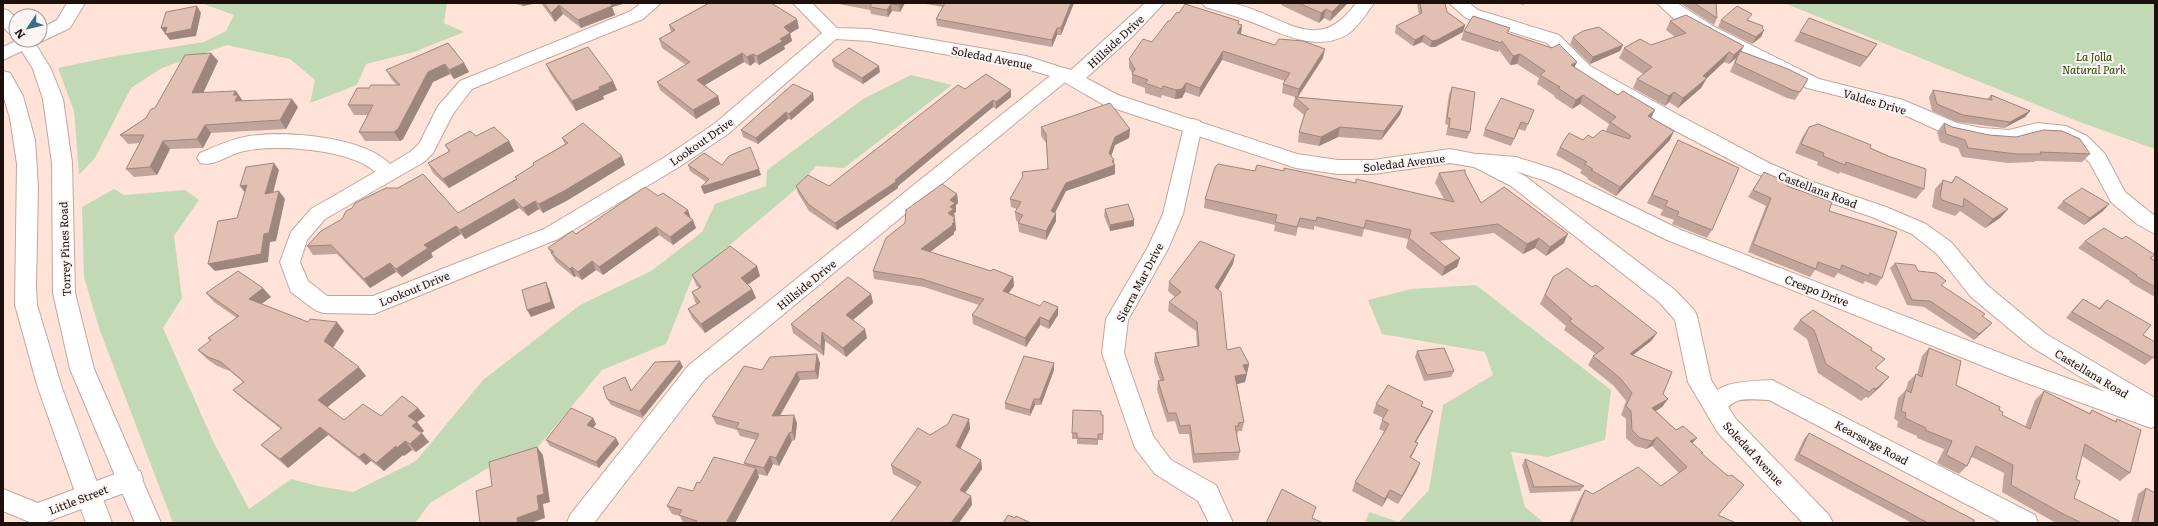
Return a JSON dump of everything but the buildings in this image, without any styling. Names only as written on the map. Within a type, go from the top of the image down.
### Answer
[{"type":"main road","name":"Hillside Drive","points":[[1069,76],[1125,33],[1155,3]]},
{"type":"main road","name":"Torrey Pines Road","points":[[33,48],[54,99],[62,163],[64,294],[82,369],[131,479],[148,523]]},
{"type":"main road","name":"Soledad Avenue","points":[[1069,76],[1111,100],[1296,161],[1338,167],[1372,167],[1450,156],[1479,161],[1518,181],[1667,296],[1686,316],[1700,382],[1727,426],[1815,520]]},
{"type":"main road","points":[[3,77],[12,91],[22,122],[28,177],[26,303],[50,386],[100,523]]},
{"type":"street","points":[[48,30],[64,24],[76,3]]},
{"type":"street","name":"Lookout Drive","points":[[652,3],[637,15],[466,85],[445,111],[426,148],[417,158],[388,173],[318,214],[298,237],[290,262],[299,286],[323,304],[374,304],[551,234],[672,162],[721,129],[832,33]]},
{"type":"street","points":[[802,3],[832,33]]},
{"type":"street","points":[[1210,3],[1245,13],[1308,37],[1329,37],[1346,27],[1365,3]]},
{"type":"street","name":"Castellana Road","points":[[1458,3],[1472,14],[1553,39],[1584,70],[1666,117],[1762,168],[1806,188],[1879,212],[1919,229],[1944,248],[1979,291],[2038,340],[2155,410]]},
{"type":"street","name":"Valdes Drive","points":[[1666,3],[1679,14],[1707,30],[1813,84],[1896,104],[1953,129],[1982,135],[2009,137],[2037,130],[2059,131],[2080,141],[2098,160],[2118,197],[2144,219],[2155,226]]},
{"type":"street","name":"Soledad Avenue","points":[[832,33],[869,35],[1018,61],[1069,76]]},
{"type":"street","points":[[3,54],[12,48]]},
{"type":"street","name":"Hillside Drive","points":[[579,523],[697,372],[1069,76]]},
{"type":"street","name":"Sierra Mar Drive","points":[[1193,126],[1173,214],[1158,249],[1117,319],[1113,353],[1143,441],[1163,467],[1207,493],[1221,523]]},
{"type":"street","points":[[207,158],[222,151],[250,143],[279,142],[345,150],[369,157],[388,173]]},
{"type":"street","name":"Crespo Drive","points":[[1479,161],[1516,164],[1552,176],[1674,235],[2026,372],[2155,420]]},
{"type":"street","name":"Kearsarge Road","points":[[1715,406],[1732,392],[1772,390],[2026,523]]},
{"type":"street","name":"Little Street","points":[[3,500],[41,518],[89,494],[131,479]]},
{"type":"green space","points":[[201,3],[447,3],[444,23],[464,32],[414,52],[366,64],[357,85],[310,103],[315,80],[290,59],[227,45],[162,68],[131,88],[95,158],[79,175],[74,111],[58,68],[110,57],[204,42],[226,31],[234,15]]},
{"type":"green space","name":"La Jolla Natural Park","points":[[1784,3],[2155,3],[2155,149],[2077,121]]},
{"type":"green space","points":[[911,75],[952,85],[844,168],[816,166],[796,189],[693,276],[666,344],[602,370],[537,448],[501,460],[430,503],[415,523],[173,523],[99,328],[84,277],[82,207],[114,189],[124,195],[185,190],[199,200],[174,236],[182,298],[163,328],[213,441],[249,509],[291,479],[318,486],[353,492],[416,461],[483,380],[580,305],[651,271],[702,232],[715,204],[766,186],[767,170],[863,99]]},
{"type":"green space","points":[[1476,285],[1611,390],[1605,440],[1548,457],[1511,452],[1525,507],[1542,521],[1541,523],[1365,523],[1369,512],[1399,522],[1429,490],[1443,405],[1493,375],[1485,352],[1382,334],[1368,300],[1411,289]]}]
